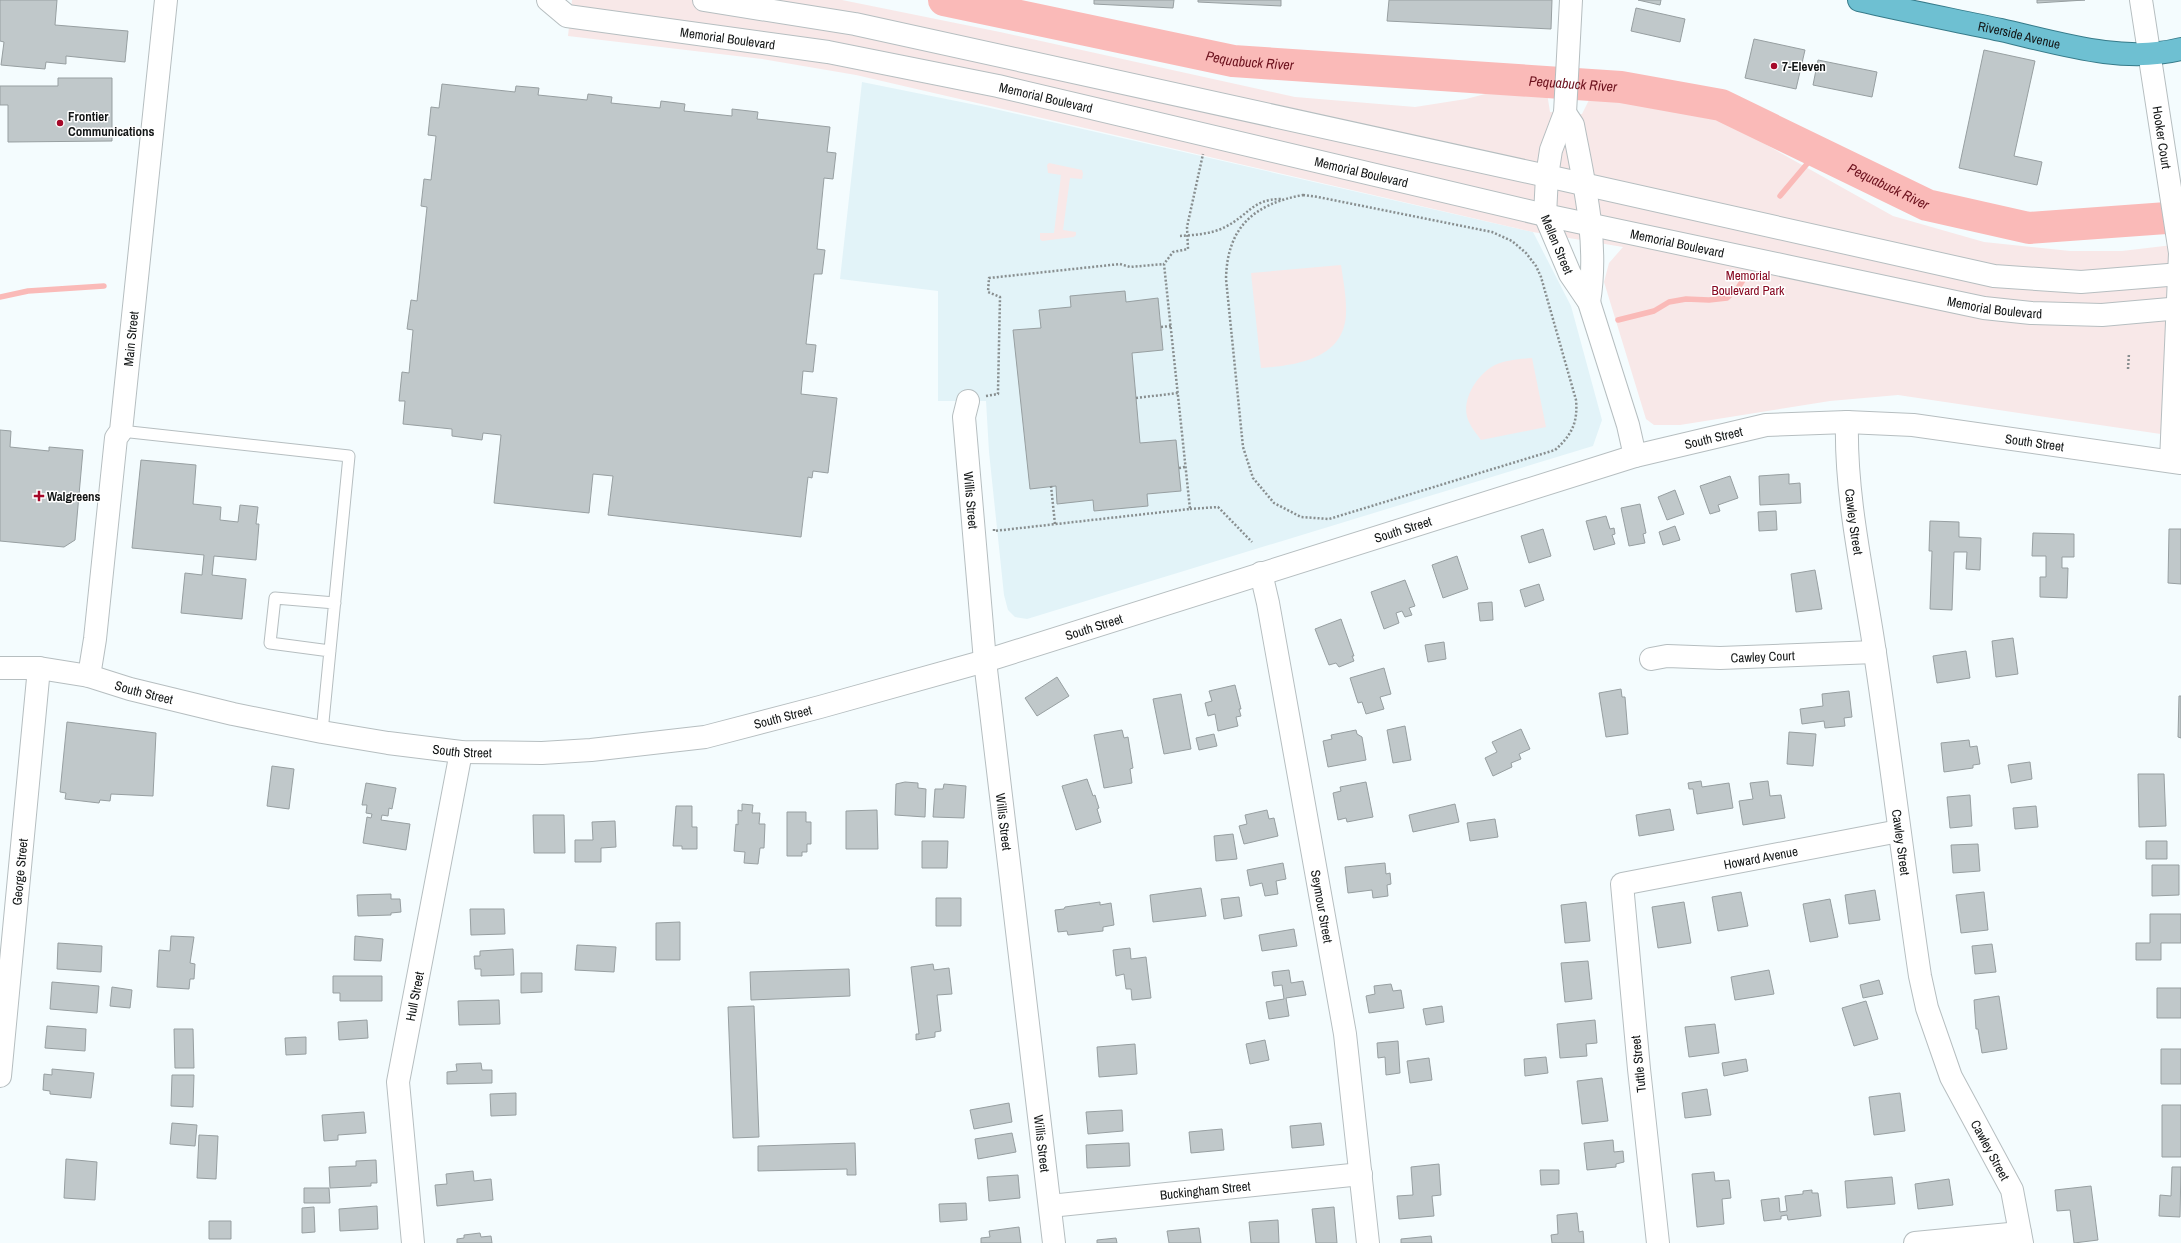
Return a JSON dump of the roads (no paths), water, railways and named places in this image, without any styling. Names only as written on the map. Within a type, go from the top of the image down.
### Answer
[{"type":"highway","name":"Riverside Avenue","points":[[1859,0],[2070,45],[2117,53],[2148,53],[2181,49]]},
{"type":"main road","name":"Main Street","points":[[89,676],[95,639],[116,438],[121,431],[166,0]]},
{"type":"main road","name":"Memorial Boulevard","points":[[548,0],[567,16],[828,52],[990,84],[1546,215],[1984,308],[2031,313],[2102,316],[2179,308]]},
{"type":"main road","points":[[704,0],[855,24],[1584,184],[1994,276],[2081,282],[2180,274]]},
{"type":"main road","name":"Mellen Street","points":[[1571,0],[1565,113],[1551,150],[1547,176],[1546,215],[1570,274],[1589,302],[1628,425],[1635,456]]},
{"type":"main road","name":"Hooker Court","points":[[2141,0],[2148,53],[2172,193],[2179,244],[2180,274],[2176,462]]},
{"type":"main road","name":"Mellen Street","points":[[1565,113],[1573,125],[1590,224],[1593,277],[1589,302]]},
{"type":"main road","name":"Willis Street","points":[[976,401],[964,416],[985,661],[1054,1243]]},
{"type":"main road","name":"South Street","points":[[0,668],[39,668],[89,676],[130,689],[322,732],[461,752],[542,752],[591,750],[705,737],[985,661],[1260,573],[1635,456],[1766,425],[1847,422],[1913,425],[2176,462]]},
{"type":"main road","name":"Cawley Street","points":[[1847,422],[1846,447],[1853,508],[1864,591],[1875,652],[1920,976],[1928,1008],[1951,1077],[2012,1190],[2021,1238]]},
{"type":"main road","name":"Seymour Street","points":[[1260,573],[1268,603],[1345,1034],[1368,1243]]},
{"type":"main road","name":"Cawley Court","points":[[1651,659],[1667,656],[1720,658],[1875,652]]},
{"type":"main road","name":"George Street","points":[[0,1076],[36,713],[39,668]]},
{"type":"main road","name":"Hull Street","points":[[413,1243],[398,1082],[461,752]]},
{"type":"main road","name":"Howard Avenue","points":[[1622,884],[1899,831]]},
{"type":"main road","name":"Tuttle Street","points":[[1622,884],[1638,1069],[1658,1243]]},
{"type":"main road","name":"Buckingham Street","points":[[1050,1206],[1361,1174]]},
{"type":"main road","points":[[1915,1243],[2021,1238]]},
{"type":"lane","points":[[121,431],[349,456],[322,732]]},
{"type":"lane","points":[[330,651],[270,643],[275,598],[334,603]]},
{"type":"waterway","name":"Pequabuck River","points":[[944,0],[1233,61],[1621,87],[1721,105],[1927,205],[2029,228],[2181,217]]},
{"type":"waterway","points":[[1780,196],[1817,152]]},
{"type":"waterway","points":[[1618,320],[1654,311],[1669,302],[1686,299],[1709,300],[1727,298],[1738,288],[1743,280]]},
{"type":"waterway","points":[[0,297],[28,291],[104,286]]},
{"type":"place","name":"7-Eleven","points":[[1774,66]]},
{"type":"place","name":"Frontier Communications","points":[[60,123]]},
{"type":"place","name":"Walgreens","points":[[39,496]]},
{"type":"park label","name":"Memorial Boulevard Park","points":[[1748,282]]}]
